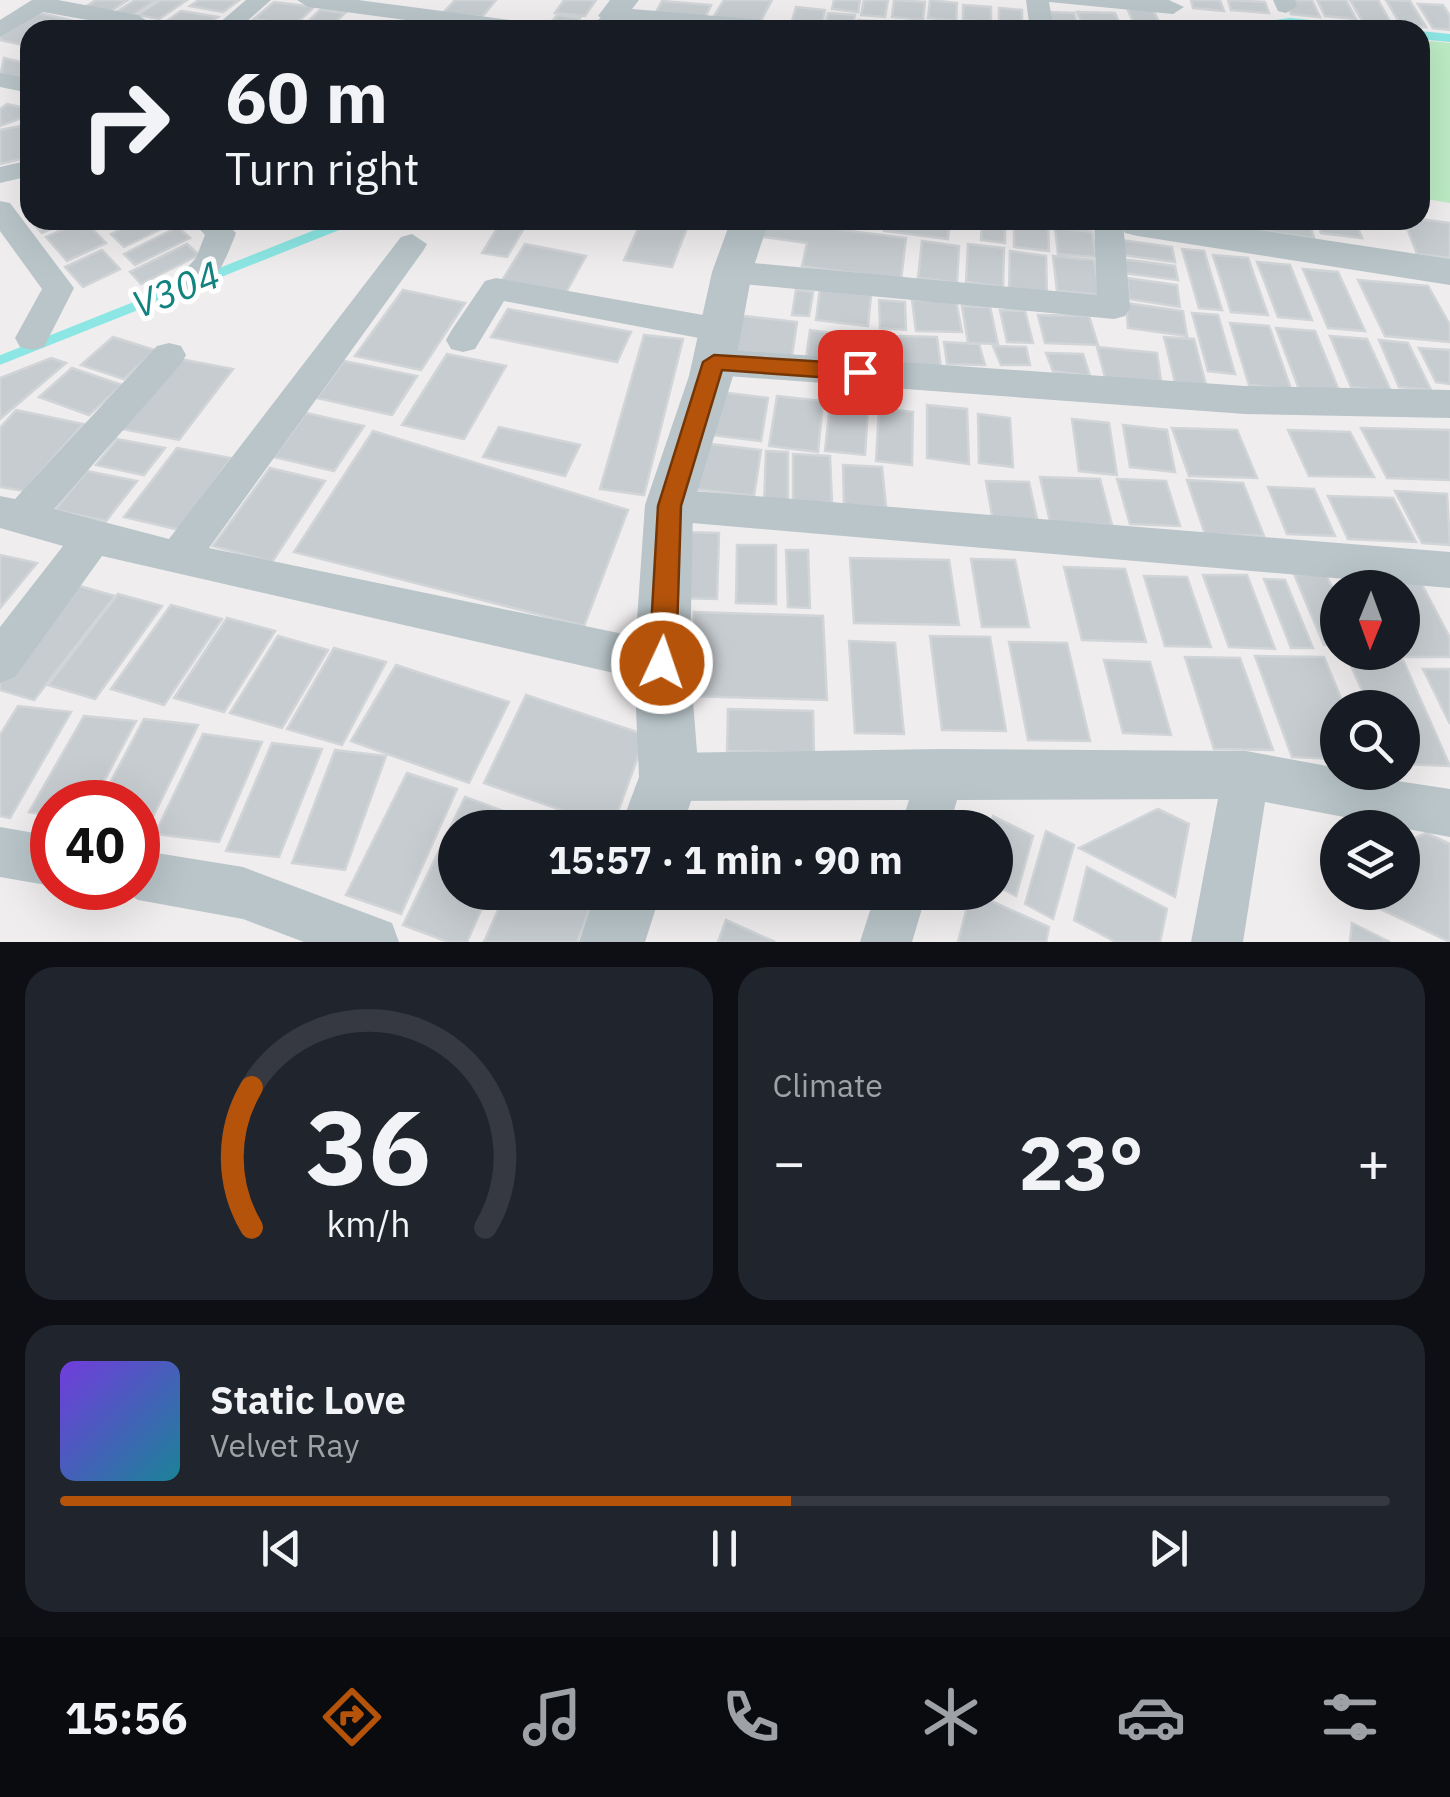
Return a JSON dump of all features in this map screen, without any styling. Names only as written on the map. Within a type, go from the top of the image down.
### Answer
[{"type":"street","points":[[235,20],[260,0]]},
{"type":"street","points":[[308,0],[457,20]]},
{"type":"street","points":[[1058,0],[1174,7]]},
{"type":"street","points":[[0,30],[43,3],[128,20]]},
{"type":"street","points":[[612,15],[667,20]]},
{"type":"street","points":[[0,210],[58,288],[32,338]]},
{"type":"street","points":[[188,284],[209,263],[221,233],[218,230]]},
{"type":"street","points":[[657,810],[669,776],[662,663],[669,506],[747,230]]},
{"type":"street","points":[[732,272],[1114,308],[1121,230]]},
{"type":"street","points":[[1180,230],[1450,272]]},
{"type":"street","points":[[178,559],[291,401],[412,244]]},
{"type":"street","points":[[463,340],[496,289],[717,346],[1245,400],[1450,404]]},
{"type":"street","points":[[169,355],[11,514],[178,559],[662,663]]},
{"type":"street","points":[[669,506],[1450,570]]},
{"type":"street","points":[[0,662],[94,536]]},
{"type":"street","points":[[930,810],[942,773]]},
{"type":"street","points":[[669,776],[1246,775],[1450,813]]},
{"type":"street","points":[[1218,942],[1246,775]]},
{"type":"street","points":[[0,852],[30,857]]},
{"type":"street","points":[[160,879],[243,893],[374,942]]},
{"type":"street","points":[[612,942],[623,910]]},
{"type":"street","points":[[886,942],[896,910]]},
{"type":"green space","points":[[1430,41],[1450,43],[1450,203],[1430,200]]},
{"type":"building","points":[[96,0],[128,0],[105,15],[79,11]]},
{"type":"building","points":[[135,0],[156,0],[133,15],[116,12]]},
{"type":"building","points":[[161,0],[187,0],[159,19],[138,15]]},
{"type":"building","points":[[199,0],[238,1],[223,12],[190,6]]},
{"type":"building","points":[[455,0],[496,0],[482,17],[443,13]]},
{"type":"building","points":[[564,0],[596,0],[585,16],[555,13]]},
{"type":"building","points":[[724,0],[772,0],[761,20],[712,19]]},
{"type":"building","points":[[834,0],[860,0],[858,12],[832,9]]},
{"type":"building","points":[[864,0],[888,0],[885,17],[861,15]]},
{"type":"building","points":[[894,0],[925,2],[923,20],[892,17]]},
{"type":"building","points":[[930,0],[957,3],[956,20],[928,18]]},
{"type":"building","points":[[1191,0],[1220,0],[1224,11],[1193,8]]},
{"type":"building","points":[[1228,0],[1265,2],[1269,13],[1231,10]]},
{"type":"building","points":[[1285,0],[1312,0],[1320,17],[1291,14]]},
{"type":"building","points":[[1317,0],[1346,0],[1356,19],[1325,16]]},
{"type":"building","points":[[1350,0],[1378,0],[1389,20],[1362,20]]},
{"type":"building","points":[[1386,0],[1410,1],[1422,20],[1398,20]]},
{"type":"building","points":[[662,1],[711,5],[704,20],[654,16]]},
{"type":"building","points":[[274,2],[314,7],[300,20],[254,19]]},
{"type":"building","points":[[1418,4],[1443,5],[1450,16],[1450,30],[1433,28]]},
{"type":"building","points":[[963,5],[991,7],[991,20],[963,20]]},
{"type":"building","points":[[796,7],[825,10],[823,20],[792,20]]},
{"type":"building","points":[[999,8],[1022,10],[1022,20],[999,20]]},
{"type":"building","points":[[1127,8],[1153,9],[1158,20],[1132,20]]},
{"type":"building","points":[[320,10],[345,13],[338,20],[310,20]]},
{"type":"building","points":[[181,11],[218,17],[214,20],[168,20]]},
{"type":"building","points":[[1045,12],[1074,13],[1076,20],[1047,20]]},
{"type":"building","points":[[1077,12],[1115,13],[1118,20],[1080,20]]},
{"type":"building","points":[[39,13],[70,20],[27,20]]},
{"type":"building","points":[[828,13],[855,15],[854,20],[826,20]]},
{"type":"building","points":[[557,15],[580,18],[579,20],[553,20]]},
{"type":"building","points":[[20,24],[20,44],[0,40],[0,36]]},
{"type":"building","points":[[4,58],[20,62],[20,80],[0,77]]},
{"type":"building","points":[[7,104],[20,107],[20,119],[0,126],[0,109]]},
{"type":"building","points":[[20,126],[20,159],[0,164],[0,130]]},
{"type":"building","points":[[1430,220],[1450,223],[1450,258],[1417,254],[1408,230],[1430,230]]},
{"type":"building","points":[[62,230],[94,230],[106,243],[67,261],[46,237]]},
{"type":"building","points":[[119,230],[159,230],[124,247],[111,234]]},
{"type":"building","points":[[172,230],[181,230],[190,238],[135,265],[124,254]]},
{"type":"building","points":[[496,230],[523,230],[507,257],[482,253]]},
{"type":"building","points":[[638,230],[686,230],[672,267],[624,260]]},
{"type":"building","points":[[759,230],[842,230],[906,238],[901,280],[802,266],[807,243],[757,236]]},
{"type":"building","points":[[884,230],[949,230],[948,239]]},
{"type":"building","points":[[982,230],[1005,230],[1005,243],[981,240]]},
{"type":"building","points":[[1014,230],[1048,230],[1049,251],[1014,247]]},
{"type":"building","points":[[1055,230],[1092,232],[1096,257],[1058,254]]},
{"type":"building","points":[[1254,230],[1312,230],[1314,238]]},
{"type":"building","points":[[1320,230],[1359,230],[1362,238]]},
{"type":"building","points":[[1121,240],[1172,247],[1175,262],[1122,255]]},
{"type":"building","points":[[922,241],[959,246],[957,283],[918,278]]},
{"type":"building","points":[[187,244],[199,255],[141,284],[130,272]]},
{"type":"building","points":[[525,244],[586,256],[565,294],[501,282]]},
{"type":"building","points":[[968,244],[1004,248],[1003,287],[966,282]]},
{"type":"building","points":[[1182,249],[1204,251],[1222,310],[1199,308]]},
{"type":"building","points":[[102,250],[120,269],[83,287],[65,267]]},
{"type":"building","points":[[1010,251],[1046,256],[1047,296],[1009,291]]},
{"type":"building","points":[[1213,255],[1248,258],[1268,315],[1231,312]]},
{"type":"building","points":[[1053,256],[1094,260],[1100,295],[1057,291]]},
{"type":"building","points":[[1121,259],[1175,266],[1178,280],[1123,273]]},
{"type":"building","points":[[1257,262],[1290,265],[1312,320],[1278,317]]},
{"type":"building","points":[[1303,269],[1338,272],[1365,331],[1328,328]]},
{"type":"building","points":[[1127,278],[1177,285],[1180,307],[1129,299]]},
{"type":"building","points":[[1358,280],[1428,286],[1450,325],[1450,342],[1385,336]]},
{"type":"building","points":[[820,289],[871,295],[868,326],[816,320]]},
{"type":"building","points":[[403,290],[465,303],[421,370],[355,356]]},
{"type":"building","points":[[796,290],[813,292],[809,316],[792,315]]},
{"type":"building","points":[[879,300],[905,302],[906,330],[880,328]]},
{"type":"building","points":[[912,300],[956,301],[962,332],[916,331]]},
{"type":"building","points":[[1126,303],[1183,311],[1187,336],[1128,328]]},
{"type":"building","points":[[962,306],[990,307],[998,344],[968,343]]},
{"type":"building","points":[[508,309],[631,332],[617,362],[491,337]]},
{"type":"building","points":[[1000,310],[1025,311],[1033,343],[1007,342]]},
{"type":"building","points":[[1192,313],[1218,315],[1235,374],[1208,371]]},
{"type":"building","points":[[735,315],[797,322],[791,363],[726,356]]},
{"type":"building","points":[[1038,315],[1089,316],[1098,345],[1045,343]]},
{"type":"building","points":[[1230,323],[1269,326],[1291,389],[1249,385]]},
{"type":"building","points":[[1276,328],[1315,331],[1340,393],[1299,389]]},
{"type":"building","points":[[810,330],[847,335],[844,364],[806,359]]},
{"type":"building","points":[[852,333],[887,335],[890,359],[851,356]]},
{"type":"building","points":[[644,335],[683,339],[644,495],[600,489]]},
{"type":"building","points":[[899,336],[937,337],[941,368],[903,367]]},
{"type":"building","points":[[1330,336],[1367,339],[1391,391],[1351,387]]},
{"type":"building","points":[[113,337],[155,350],[124,379],[81,365]]},
{"type":"building","points":[[1164,337],[1194,339],[1206,385],[1175,382]]},
{"type":"building","points":[[1379,340],[1408,343],[1431,390],[1399,387]]},
{"type":"building","points":[[944,342],[979,344],[985,365],[947,364]]},
{"type":"building","points":[[993,346],[1026,347],[1030,365],[1001,365]]},
{"type":"building","points":[[1097,347],[1157,353],[1161,381],[1106,381]]},
{"type":"building","points":[[1419,348],[1450,350],[1450,384],[1436,382]]},
{"type":"building","points":[[1046,353],[1083,354],[1090,376],[1053,371]]},
{"type":"building","points":[[447,354],[506,366],[464,439],[402,425]]},
{"type":"building","points":[[51,358],[66,363],[0,419],[0,378]]},
{"type":"building","points":[[180,359],[233,369],[179,440],[122,429]]},
{"type":"building","points":[[344,361],[417,376],[392,415],[317,398]]},
{"type":"building","points":[[72,368],[122,385],[89,415],[39,397]]},
{"type":"building","points":[[720,392],[768,398],[761,441],[712,435]]},
{"type":"building","points":[[777,396],[823,401],[818,452],[769,446]]},
{"type":"building","points":[[830,405],[868,409],[865,455],[825,451]]},
{"type":"building","points":[[927,405],[967,409],[969,464],[927,458]]},
{"type":"building","points":[[879,408],[913,412],[912,465],[876,461]]},
{"type":"building","points":[[16,410],[83,424],[24,491],[0,487],[0,428]]},
{"type":"building","points":[[306,413],[364,426],[334,471],[274,457]]},
{"type":"building","points":[[978,414],[1010,418],[1013,467],[979,463]]},
{"type":"building","points":[[1072,419],[1109,423],[1117,475],[1079,471]]},
{"type":"building","points":[[1123,425],[1167,430],[1175,472],[1130,467]]},
{"type":"building","points":[[499,427],[580,445],[565,476],[483,457]]},
{"type":"building","points":[[1172,428],[1237,430],[1257,478],[1189,476]]},
{"type":"building","points":[[1361,428],[1450,430],[1450,480],[1387,478]]},
{"type":"building","points":[[1288,430],[1350,432],[1374,477],[1309,476]]},
{"type":"building","points":[[373,431],[628,510],[584,626],[294,552]]},
{"type":"building","points":[[117,439],[165,448],[144,475],[96,465]]},
{"type":"building","points":[[703,443],[761,450],[754,496],[694,489]]},
{"type":"building","points":[[177,448],[231,458],[180,530],[124,517]]},
{"type":"building","points":[[766,451],[788,452],[788,505],[764,505]]},
{"type":"building","points":[[793,454],[830,456],[832,503],[793,501]]},
{"type":"building","points":[[843,465],[882,467],[886,507],[844,505]]},
{"type":"building","points":[[270,468],[325,481],[272,562],[213,546]]},
{"type":"building","points":[[87,471],[137,481],[106,521],[55,510]]},
{"type":"building","points":[[1040,477],[1100,479],[1112,525],[1050,522]]},
{"type":"building","points":[[1117,479],[1166,481],[1180,526],[1130,524]]},
{"type":"building","points":[[1187,480],[1243,483],[1264,536],[1205,534]]},
{"type":"building","points":[[986,481],[1029,482],[1038,523],[993,521]]},
{"type":"building","points":[[1268,487],[1314,489],[1335,536],[1287,534]]},
{"type":"building","points":[[1395,491],[1447,494],[1450,545],[1422,543]]},
{"type":"building","points":[[1328,496],[1393,498],[1416,542],[1348,539]]},
{"type":"building","points":[[678,532],[719,533],[717,599],[674,598]]},
{"type":"building","points":[[737,545],[776,545],[776,604],[736,603]]},
{"type":"building","points":[[786,550],[808,550],[810,608],[788,607]]},
{"type":"building","points":[[0,555],[37,563],[0,608]]},
{"type":"building","points":[[850,558],[949,560],[959,625],[854,623]]},
{"type":"building","points":[[971,559],[1015,560],[1029,627],[982,627]]},
{"type":"building","points":[[1064,567],[1125,569],[1146,642],[1082,640]]},
{"type":"building","points":[[1294,574],[1320,575],[1320,636]]},
{"type":"building","points":[[1203,575],[1247,575],[1275,649],[1229,647]]},
{"type":"building","points":[[1144,576],[1187,577],[1211,647],[1165,646]]},
{"type":"building","points":[[1264,579],[1285,580],[1313,648],[1291,648]]},
{"type":"building","points":[[69,583],[115,596],[34,700],[0,690],[0,668]]},
{"type":"building","points":[[1420,583],[1450,638],[1450,657],[1420,657]]},
{"type":"building","points":[[118,594],[162,606],[95,699],[48,685]]},
{"type":"building","points":[[171,605],[222,619],[164,705],[111,689]]},
{"type":"building","points":[[694,612],[823,616],[827,700],[690,696]]},
{"type":"building","points":[[227,618],[275,631],[224,712],[174,698]]},
{"type":"building","points":[[278,636],[328,650],[282,728],[230,713]]},
{"type":"building","points":[[930,636],[990,637],[1006,731],[942,730]]},
{"type":"building","points":[[849,641],[895,643],[904,734],[855,733]]},
{"type":"building","points":[[1009,642],[1067,643],[1090,741],[1028,740]]},
{"type":"building","points":[[334,648],[386,662],[342,745],[287,729]]},
{"type":"building","points":[[1255,656],[1320,657],[1320,670],[1329,670],[1338,690],[1320,690],[1320,758],[1292,757]]},
{"type":"building","points":[[1185,657],[1240,658],[1273,750],[1214,749]]},
{"type":"building","points":[[1104,660],[1150,662],[1171,735],[1123,733]]},
{"type":"building","points":[[396,665],[509,702],[469,783],[351,741]]},
{"type":"building","points":[[1423,669],[1450,669],[1450,724]]},
{"type":"building","points":[[1353,670],[1407,670],[1416,690],[1362,690]]},
{"type":"building","points":[[526,695],[646,735],[619,810],[561,810],[484,783]]},
{"type":"building","points":[[1420,698],[1450,766],[1420,765]]},
{"type":"building","points":[[18,706],[71,712],[10,818],[0,816],[0,735]]},
{"type":"building","points":[[728,709],[813,711],[814,753],[727,751]]},
{"type":"building","points":[[84,716],[136,721],[105,780],[47,780]]},
{"type":"building","points":[[144,719],[198,725],[160,802],[160,780],[112,780]]},
{"type":"building","points":[[203,734],[262,742],[219,842],[160,835],[160,824]]},
{"type":"building","points":[[272,743],[322,749],[279,857],[226,851]]},
{"type":"building","points":[[335,750],[386,756],[345,870],[292,863]]},
{"type":"building","points":[[407,773],[457,789],[448,810],[438,810],[438,831],[401,914],[346,895]]},
{"type":"building","points":[[465,797],[500,810],[459,810]]},
{"type":"building","points":[[1158,809],[1189,824],[1175,897],[1079,848]]},
{"type":"building","points":[[1013,826],[1033,836],[1016,896],[1013,894]]},
{"type":"building","points":[[1046,831],[1074,845],[1053,919],[1025,904]]},
{"type":"building","points":[[1426,833],[1450,844],[1450,942],[1382,910],[1420,910],[1420,836]]},
{"type":"building","points":[[438,853],[438,910],[481,910],[467,942],[448,942],[403,925]]},
{"type":"building","points":[[1087,867],[1167,909],[1160,942],[1116,942],[1074,920]]},
{"type":"building","points":[[498,910],[589,910],[577,942],[484,942]]},
{"type":"building","points":[[966,910],[1011,910],[1049,927],[1046,942],[958,942]]},
{"type":"building","points":[[726,920],[775,942],[718,942]]},
{"type":"building","points":[[1352,923],[1390,942],[1350,942]]},
{"type":"waterway","name":"V304","points":[[1430,36],[1450,38]]},
{"type":"waterway","name":"V304","points":[[204,279],[327,230]]},
{"type":"waterway","name":"V304","points":[[0,360],[186,286]]},
{"type":"route","points":[[662,663],[669,506],[714,362],[860,372]]}]
